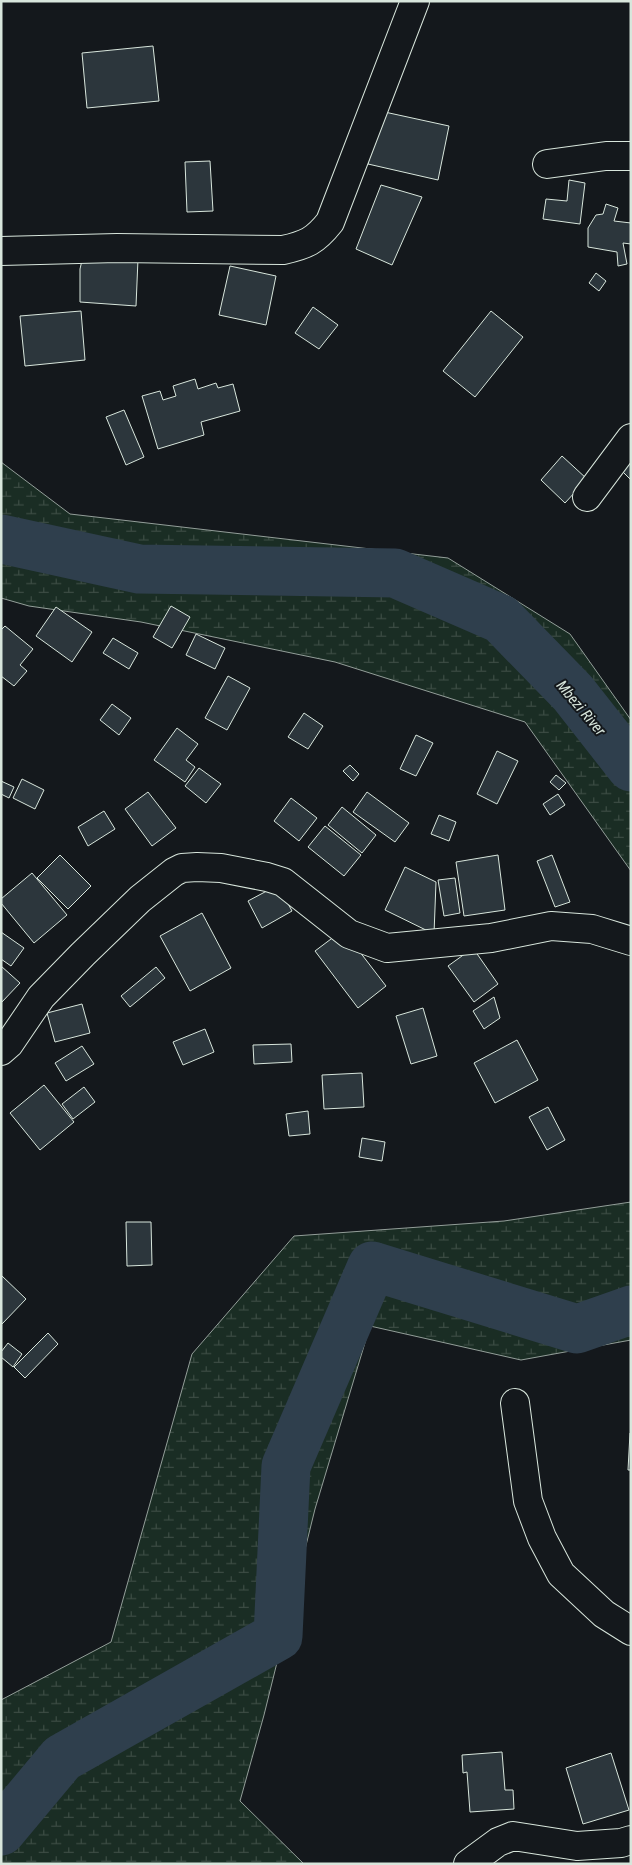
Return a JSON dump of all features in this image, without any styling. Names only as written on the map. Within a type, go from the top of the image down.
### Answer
[{"type":"street","points":[[1,251],[117,248],[283,250],[305,245],[320,235],[330,222],[415,1]]},
{"type":"street","points":[[547,164],[606,156],[631,156]]},
{"type":"street","points":[[587,497],[631,438]]},
{"type":"street","points":[[1,1051],[9,1044],[41,997],[83,954],[140,899],[174,872],[182,868],[197,866],[221,868],[267,876],[283,882],[349,934],[387,948],[491,938],[551,926],[592,929],[631,940]]},
{"type":"street","points":[[515,1403],[528,1501],[542,1538],[561,1574],[604,1614],[631,1631]]},
{"type":"street","points":[[468,1864],[498,1842],[512,1836],[577,1846],[621,1843],[631,1840]]},
{"type":"green space","points":[[1,462],[70,514],[448,558],[570,634],[631,720],[631,871],[525,722],[335,662],[141,622],[29,606],[1,598]]},
{"type":"green space","points":[[631,1202],[631,1340],[521,1360],[370,1326],[315,1509],[264,1715],[240,1801],[304,1864],[1,1864],[1,1700],[111,1642],[192,1354],[294,1236],[504,1221]]},
{"type":"building","points":[[153,46],[159,101],[87,108],[82,53]]},
{"type":"building","points":[[380,111],[449,126],[438,180],[368,164]]},
{"type":"building","points":[[210,161],[213,211],[187,212],[185,162]]},
{"type":"building","points":[[569,180],[585,183],[580,224],[543,219],[546,199],[567,201]]},
{"type":"building","points":[[381,185],[422,197],[392,265],[356,249]]},
{"type":"building","points":[[606,204],[618,208],[614,221],[631,223],[631,244],[623,243],[627,264],[618,266],[617,252],[588,247],[588,228],[596,215],[603,214]]},
{"type":"building","points":[[83,256],[138,259],[136,306],[80,302],[80,269]]},
{"type":"building","points":[[230,266],[276,276],[266,325],[219,315]]},
{"type":"building","points":[[596,273],[606,281],[599,291],[589,283]]},
{"type":"building","points":[[313,307],[338,325],[319,349],[295,333]]},
{"type":"building","points":[[81,311],[85,360],[25,366],[20,316]]},
{"type":"building","points":[[491,311],[523,337],[475,397],[443,371]]},
{"type":"building","points":[[195,379],[198,389],[216,383],[218,388],[233,384],[240,411],[201,422],[204,435],[158,449],[142,396],[160,391],[163,400],[176,396],[173,386]]},
{"type":"building","points":[[124,410],[144,457],[126,465],[106,417]]},
{"type":"building","points":[[562,456],[587,479],[565,503],[541,480]]},
{"type":"building","points":[[631,460],[631,480],[620,469]]},
{"type":"building","points":[[171,606],[190,617],[172,648],[153,637]]},
{"type":"building","points":[[56,607],[92,632],[72,662],[36,636]]},
{"type":"building","points":[[5,626],[33,649],[20,665],[27,671],[14,686],[1,676],[1,630]]},
{"type":"building","points":[[196,634],[225,648],[215,669],[186,655]]},
{"type":"building","points":[[113,638],[138,653],[129,669],[103,653]]},
{"type":"building","points":[[228,676],[250,688],[227,730],[205,718]]},
{"type":"building","points":[[112,704],[131,718],[119,735],[100,720]]},
{"type":"building","points":[[304,713],[323,726],[308,749],[288,737]]},
{"type":"building","points":[[177,728],[198,744],[186,760],[195,767],[185,782],[154,760]]},
{"type":"building","points":[[416,735],[433,743],[416,776],[400,769]]},
{"type":"building","points":[[497,751],[518,761],[497,804],[477,794]]},
{"type":"building","points":[[350,765],[359,774],[353,781],[343,771]]},
{"type":"building","points":[[199,768],[221,784],[206,803],[185,786]]},
{"type":"building","points":[[556,775],[566,783],[559,790],[550,782]]},
{"type":"building","points":[[22,779],[44,790],[35,809],[13,798]]},
{"type":"building","points":[[1,781],[14,787],[9,798],[1,794]]},
{"type":"building","points":[[148,792],[176,828],[152,846],[125,809]]},
{"type":"building","points":[[367,792],[409,823],[395,842],[353,812]]},
{"type":"building","points":[[558,794],[565,805],[550,815],[543,804]]},
{"type":"building","points":[[291,798],[317,818],[299,841],[274,821]]},
{"type":"building","points":[[342,807],[376,835],[362,853],[328,825]]},
{"type":"building","points":[[104,811],[115,829],[88,846],[78,827]]},
{"type":"building","points":[[439,815],[456,822],[449,841],[431,834]]},
{"type":"building","points":[[325,826],[361,855],[344,876],[308,847]]},
{"type":"building","points":[[60,855],[91,886],[68,909],[37,878]]},
{"type":"building","points":[[498,855],[505,910],[464,916],[456,862]]},
{"type":"building","points":[[552,855],[570,902],[555,907],[537,861]]},
{"type":"building","points":[[405,867],[436,882],[434,934],[385,910]]},
{"type":"building","points":[[32,873],[67,915],[34,943],[1,903],[1,899]]},
{"type":"building","points":[[455,878],[460,913],[444,916],[438,880]]},
{"type":"building","points":[[278,885],[292,911],[262,928],[248,901]]},
{"type":"building","points":[[202,913],[231,968],[190,991],[160,936]]},
{"type":"building","points":[[343,930],[386,986],[358,1008],[315,951]]},
{"type":"building","points":[[1,932],[24,948],[11,966],[1,959]]},
{"type":"building","points":[[473,948],[498,984],[474,1002],[448,966]]},
{"type":"building","points":[[1,966],[20,983],[1,1003]]},
{"type":"building","points":[[156,967],[165,978],[130,1007],[121,996]]},
{"type":"building","points":[[494,997],[500,1018],[484,1029],[473,1011]]},
{"type":"building","points":[[82,1004],[90,1033],[55,1042],[47,1013]]},
{"type":"building","points":[[423,1008],[437,1056],[411,1064],[396,1016]]},
{"type":"building","points":[[205,1029],[214,1052],[183,1065],[173,1042]]},
{"type":"building","points":[[517,1040],[538,1080],[495,1103],[474,1063]]},
{"type":"building","points":[[291,1044],[292,1062],[254,1064],[253,1045]]},
{"type":"building","points":[[82,1046],[94,1064],[66,1081],[55,1063]]},
{"type":"building","points":[[362,1073],[364,1107],[324,1109],[322,1075]]},
{"type":"building","points":[[44,1085],[74,1122],[40,1150],[10,1113]]},
{"type":"building","points":[[84,1087],[95,1102],[73,1119],[62,1104]]},
{"type":"building","points":[[548,1107],[565,1140],[547,1150],[529,1117]]},
{"type":"building","points":[[308,1111],[310,1134],[289,1136],[286,1114]]},
{"type":"building","points":[[362,1138],[385,1142],[382,1161],[359,1157]]},
{"type":"building","points":[[126,1222],[151,1222],[152,1265],[127,1266]]},
{"type":"building","points":[[1,1275],[26,1299],[2,1324],[1,1324]]},
{"type":"building","points":[[48,1333],[58,1344],[25,1378],[14,1367]]},
{"type":"building","points":[[8,1343],[22,1354],[13,1367],[1,1357],[1,1352]]},
{"type":"building","points":[[630,1433],[631,1470],[628,1470]]},
{"type":"building","points":[[502,1752],[505,1790],[513,1790],[514,1809],[470,1812],[467,1772],[463,1773],[462,1755]]},
{"type":"building","points":[[611,1753],[629,1810],[583,1824],[566,1768]]},
{"type":"waterway","name":"Mbezi River","points":[[1,539],[139,569],[395,573],[501,619],[573,693],[631,767]]},
{"type":"waterway","points":[[1,1831],[62,1758],[278,1636],[286,1466],[372,1266],[577,1329],[631,1310]]}]
